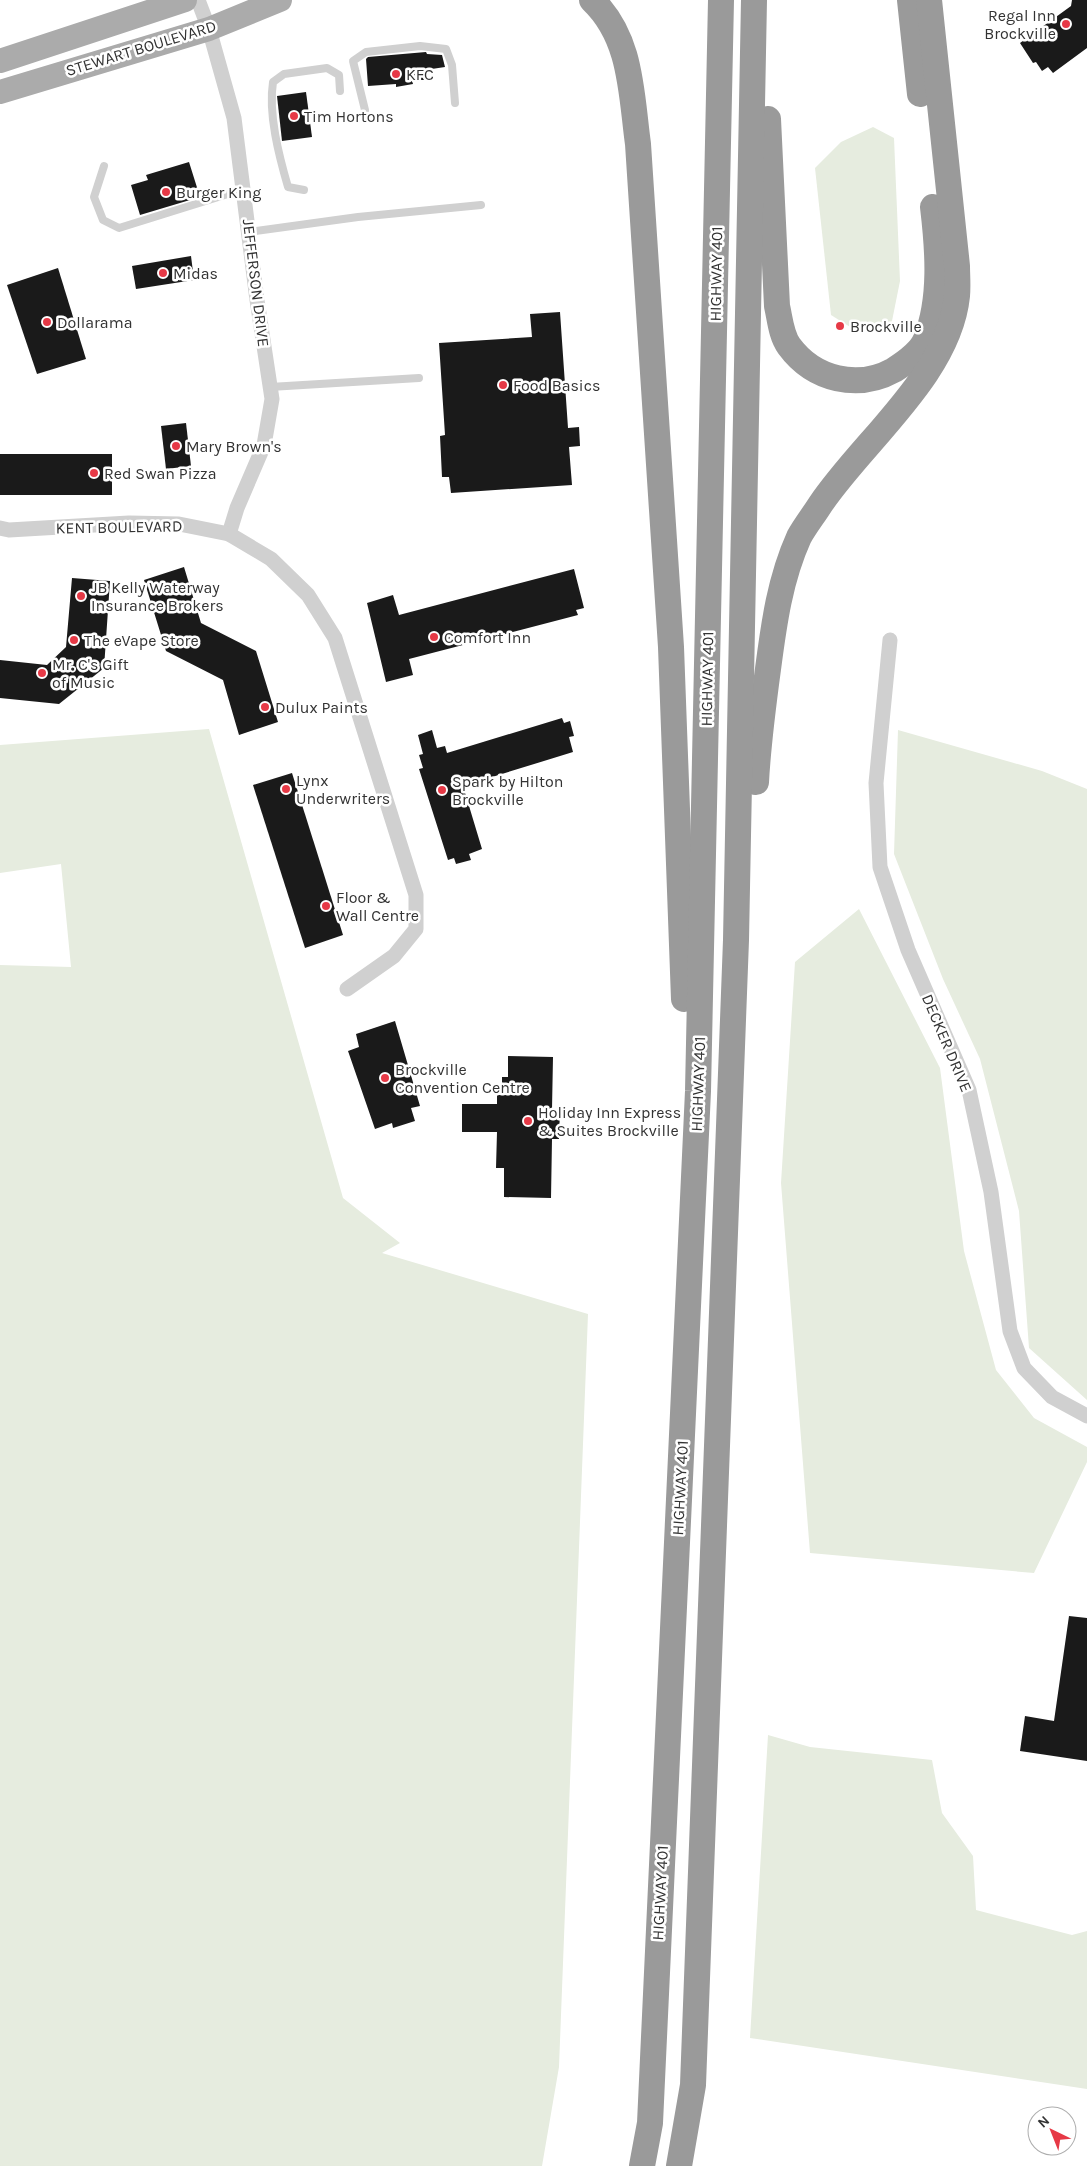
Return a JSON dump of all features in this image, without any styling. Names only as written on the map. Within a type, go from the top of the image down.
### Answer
[{"type":"highway","points":[[592,0],[610,22],[629,65],[638,144],[671,647],[685,1026],[698,1091]]},
{"type":"highway","name":"HIGHWAY 401","points":[[642,2166],[650,2123],[698,1091],[721,0]]},
{"type":"highway","name":"HIGHWAY 401","points":[[679,2166],[693,2085],[736,940],[754,0]]},
{"type":"highway","points":[[753,56],[766,92],[777,306],[783,332],[788,345],[799,357],[820,373],[840,379],[873,379],[906,363],[926,340],[936,299],[936,232],[910,0]]},
{"type":"highway","points":[[736,940],[747,903],[758,743],[776,609],[786,569],[800,535],[832,487],[900,408],[923,378],[948,330],[957,297],[957,266],[929,0]]},
{"type":"main road","name":"STEWART BOULEVARD","points":[[0,61],[185,0]]},
{"type":"main road","name":"STEWART BOULEVARD","points":[[0,92],[209,29],[280,0]]},
{"type":"street","name":"JEFFERSON DRIVE","points":[[198,0],[209,29],[234,118],[272,399],[264,445],[237,508],[229,534]]},
{"type":"street","name":"KENT BOULEVARD","points":[[0,528],[129,523],[179,524],[229,534],[270,559],[308,595],[335,638],[416,896],[416,929],[394,956],[346,990]]},
{"type":"street","name":"DECKER DRIVE","points":[[890,640],[876,783],[880,868],[908,950],[969,1090],[991,1192],[1010,1331],[1024,1368],[1052,1397],[1087,1416]]},
{"type":"lane","points":[[365,110],[353,61],[366,52],[420,46],[446,48],[452,65],[455,103]]},
{"type":"lane","points":[[304,190],[288,187],[280,160],[271,97],[273,82],[284,74],[327,68],[340,75],[340,91]]},
{"type":"lane","points":[[104,166],[94,197],[103,220],[119,228],[244,189]]},
{"type":"lane","points":[[248,232],[358,217],[481,204]]},
{"type":"lane","points":[[270,386],[419,378]]},
{"type":"shaded area","points":[[873,127],[894,138],[900,281],[891,326],[855,330],[831,315],[815,168],[841,142]]},
{"type":"shaded area","points":[[209,729],[343,1198],[400,1243],[382,1253],[588,1314],[559,2067],[542,2166],[0,2166],[0,965],[71,967],[61,864],[0,873],[0,745]]},
{"type":"shaded area","points":[[898,730],[1042,771],[1087,789],[1087,1400],[1029,1348],[1019,1211],[980,1059],[943,979],[894,854]]},
{"type":"shaded area","points":[[859,909],[940,1068],[964,1251],[996,1370],[1034,1418],[1087,1447],[1087,1462],[1034,1573],[810,1553],[781,1183],[795,962]]},
{"type":"shaded area","points":[[768,1735],[810,1747],[932,1760],[942,1813],[973,1856],[976,1910],[1072,1935],[1087,1931],[1087,2089],[750,2038]]},
{"type":"building","name":"Regal Inn Brockville","points":[[1072,0],[1087,0],[1087,48],[1053,73],[1048,67],[1042,71],[1036,62],[1033,63],[1020,43],[1071,6]]},
{"type":"building","name":"KFC","points":[[426,52],[427,54],[442,55],[445,67],[425,70],[427,80],[412,80],[413,84],[396,87],[396,84],[368,86],[366,59],[368,57]]},
{"type":"building","name":"Tim Hortons","points":[[306,92],[312,137],[282,141],[277,96]]},
{"type":"building","name":"Burger King","points":[[189,162],[200,197],[140,215],[131,185],[148,180],[146,175]]},
{"type":"building","name":"Midas","points":[[191,256],[194,280],[136,289],[132,266]]},
{"type":"building","name":"Dollarama","points":[[58,268],[86,359],[37,374],[7,285]]},
{"type":"building","name":"Food Basics","points":[[560,312],[568,428],[579,427],[580,446],[569,447],[572,485],[451,493],[449,477],[442,477],[440,436],[445,435],[439,343],[532,337],[530,314]]},
{"type":"building","name":"Mary Brown's","points":[[186,423],[191,466],[166,469],[161,426]]},
{"type":"building","points":[[0,454],[112,454],[112,495],[0,495]]},
{"type":"building","points":[[184,567],[201,623],[256,651],[278,722],[239,735],[223,680],[166,651],[144,580]]},
{"type":"building","name":"Comfort Inn","points":[[574,569],[584,608],[576,610],[578,615],[409,659],[413,675],[386,682],[367,603],[393,595],[399,615]]},
{"type":"building","points":[[72,578],[110,581],[104,668],[59,704],[0,698],[0,660],[47,665],[66,647]]},
{"type":"building","name":"Spark by Hilton Brockville","points":[[562,718],[564,723],[570,721],[574,736],[569,737],[573,752],[463,786],[482,849],[469,854],[471,860],[456,864],[454,858],[448,860],[419,769],[423,768],[419,755],[423,754],[418,735],[432,730],[437,748],[445,746],[447,753]]},
{"type":"building","points":[[292,773],[343,935],[305,948],[253,785]]},
{"type":"building","name":"Brockville Convention Centre","points":[[395,1021],[420,1106],[411,1108],[415,1121],[393,1128],[392,1123],[375,1129],[348,1051],[359,1047],[356,1034]]},
{"type":"building","name":"Holiday Inn Express & Suites Brockville","points":[[508,1056],[553,1057],[552,1109],[560,1109],[559,1139],[552,1139],[551,1198],[504,1197],[504,1168],[496,1168],[497,1132],[462,1132],[462,1104],[497,1104],[497,1095],[502,1095],[502,1077],[508,1077]]},
{"type":"building","points":[[1069,1616],[1087,1618],[1087,1761],[1020,1751],[1025,1716],[1054,1721]]},
{"type":"place","name":"Regal Inn Brockville","points":[[1066,24]]},
{"type":"place","name":"KFC","points":[[396,74]]},
{"type":"place","name":"Tim Hortons","points":[[294,116]]},
{"type":"place","name":"Burger King","points":[[166,192]]},
{"type":"place","name":"Midas","points":[[163,273]]},
{"type":"place","name":"Dollarama","points":[[47,322]]},
{"type":"place","name":"Brockville","points":[[840,326]]},
{"type":"place","name":"Food Basics","points":[[503,385]]},
{"type":"place","name":"Mary Brown's","points":[[176,446]]},
{"type":"place","name":"Red Swan Pizza","points":[[94,473]]},
{"type":"place","name":"JB Kelly Waterway Insurance Brokers","points":[[81,596]]},
{"type":"place","name":"Comfort Inn","points":[[434,637]]},
{"type":"place","name":"The eVape Store","points":[[74,640]]},
{"type":"place","name":"Mr. C's Gift of Music","points":[[42,673]]},
{"type":"place","name":"Dulux Paints","points":[[265,707]]},
{"type":"place","name":"Lynx Underwriters","points":[[286,789]]},
{"type":"place","name":"Spark by Hilton Brockville","points":[[442,790]]},
{"type":"place","name":"Floor & Wall Centre","points":[[326,906]]},
{"type":"place","name":"Brockville Convention Centre","points":[[385,1078]]},
{"type":"place","name":"Holiday Inn Express & Suites Brockville","points":[[528,1121]]}]
